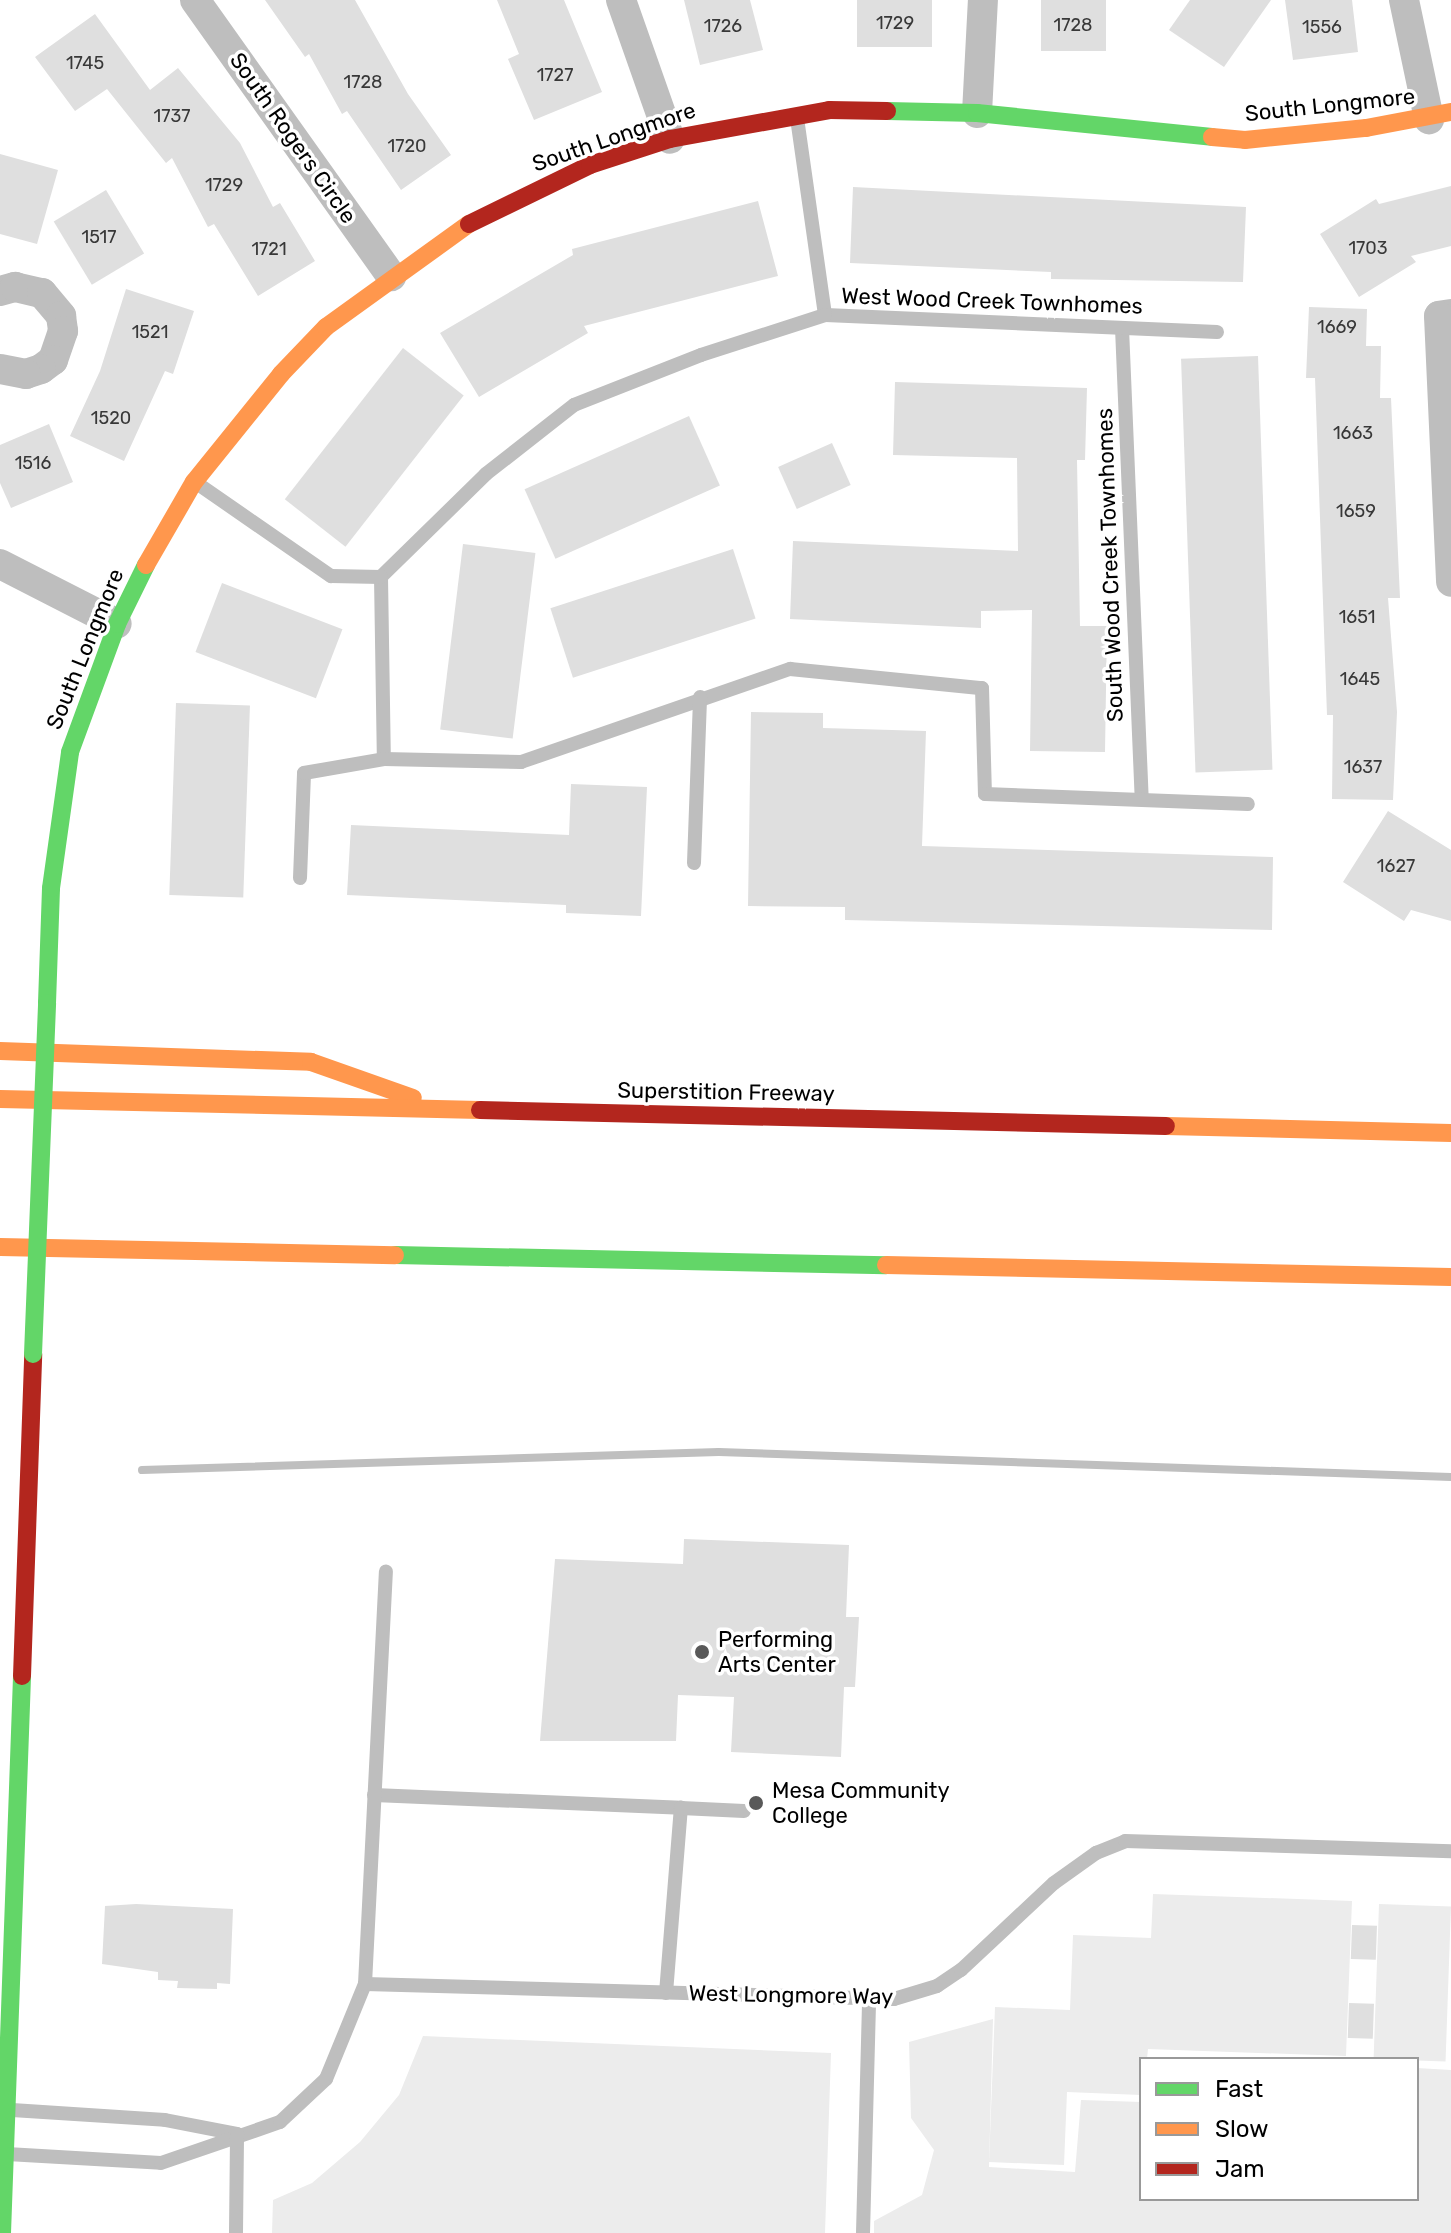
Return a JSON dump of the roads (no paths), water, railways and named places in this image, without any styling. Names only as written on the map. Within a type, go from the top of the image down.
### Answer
[{"type":"main road","name":"South Longmore","points":[[2,2233],[3,2109],[51,888],[70,752],[117,624],[194,482],[252,406],[326,327],[391,276],[520,195],[670,139],[796,115],[882,108],[977,113],[1245,140],[1440,115]]},
{"type":"main road","points":[[0,1051],[311,1062],[453,1112]]},
{"type":"main road","name":"Superstition Freeway","points":[[0,1099],[1451,1133]]},
{"type":"main road","points":[[1196,1125],[1451,1126]]},
{"type":"main road","points":[[0,1247],[415,1258],[1204,1268],[1451,1277]]},
{"type":"main road","points":[[16,1271],[415,1258]]},
{"type":"main road","points":[[1204,1268],[1451,1293]]},
{"type":"street","name":"South Rogers Circle","points":[[195,0],[391,276]]},
{"type":"street","points":[[621,0],[670,139]]},
{"type":"street","points":[[977,113],[983,0]]},
{"type":"street","points":[[1404,0],[1440,115]]},
{"type":"street","points":[[0,291],[15,287],[42,293],[61,316],[63,331],[53,360],[41,369],[26,374],[0,369]]},
{"type":"street","points":[[1445,315],[1451,582]]},
{"type":"street","points":[[0,564],[117,624]]},
{"type":"lane","points":[[796,115],[825,315]]},
{"type":"lane","name":"West Wood Creek Townhomes","points":[[381,577],[486,474],[574,405],[701,355],[825,315],[1217,332]]},
{"type":"lane","name":"South Wood Creek Townhomes","points":[[1122,328],[1142,799]]},
{"type":"lane","points":[[194,482],[331,576],[381,577],[384,759]]},
{"type":"lane","points":[[300,878],[304,773],[384,759],[521,762],[700,697],[790,669],[982,688],[985,794],[1248,804]]},
{"type":"lane","points":[[694,863],[700,697]]},
{"type":"lane","points":[[2,2153],[161,2163],[237,2134],[280,2122],[307,2102],[340,2051],[365,1984],[386,1572]]},
{"type":"lane","points":[[374,1795],[744,1811]]},
{"type":"lane","points":[[666,1993],[681,1808]]},
{"type":"lane","name":"West Longmore Way","points":[[365,1984],[869,2000],[914,1995],[937,1986],[1054,1883],[1096,1853],[1125,1841],[1451,1851]]},
{"type":"lane","points":[[863,2233],[869,2000]]},
{"type":"lane","points":[[3,2109],[165,2120],[237,2134]]},
{"type":"lane","points":[[236,2233],[237,2134]]},
{"type":"waterway","points":[[142,1470],[719,1452],[1451,1477]]},
{"type":"place","name":"Performing Arts Center","points":[[702,1652]]},
{"type":"place","name":"Mesa Community College","points":[[756,1803]]}]
